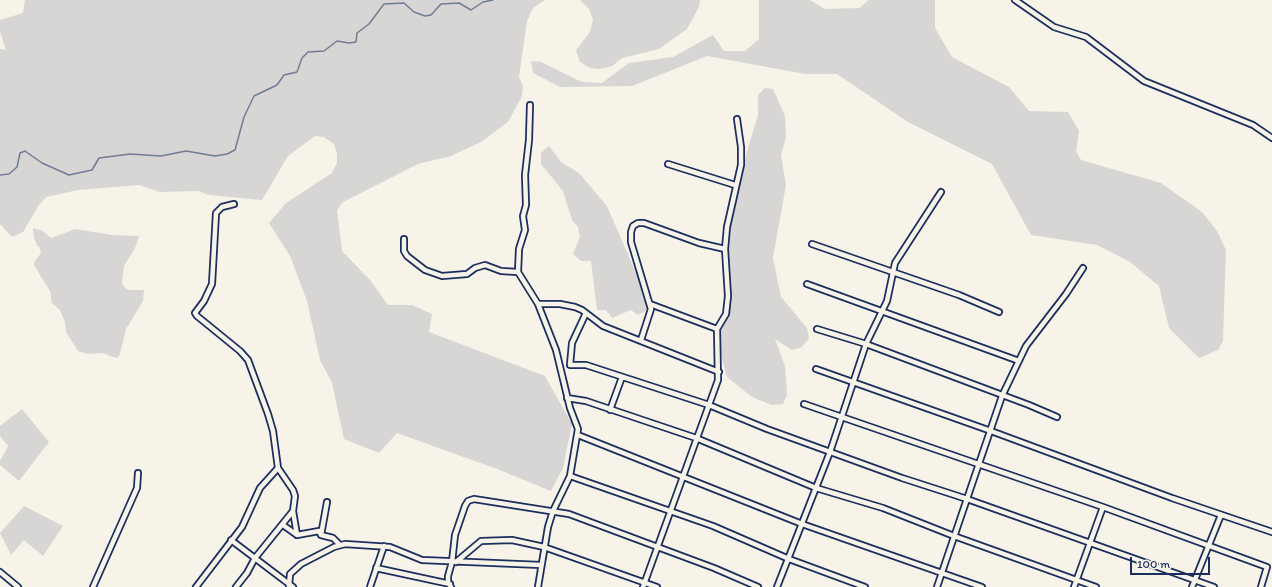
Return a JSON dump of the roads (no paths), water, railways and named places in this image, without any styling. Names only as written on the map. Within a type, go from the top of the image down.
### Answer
[{"type":"street","points":[[1015,0],[1054,27],[1086,37],[1144,81],[1254,125],[1272,138]]},
{"type":"street","points":[[530,104],[529,140],[525,174],[526,205],[523,216],[525,230],[519,249],[518,272],[538,304],[561,366],[567,398],[577,425],[578,435],[570,476],[553,511],[544,547],[538,587]]},
{"type":"street","points":[[643,585],[709,405],[719,372],[717,329],[726,314],[728,296],[725,248],[735,185],[740,165],[741,147],[737,119]]},
{"type":"street","points":[[668,164],[735,185]]},
{"type":"street","points":[[777,587],[830,452],[866,344],[887,300],[888,289],[894,274],[895,263],[941,192]]},
{"type":"street","points":[[234,204],[222,207],[216,213],[212,284],[204,301],[195,313],[240,351],[248,360],[273,431],[278,468],[293,490],[295,496],[293,511],[297,535]]},
{"type":"street","points":[[641,340],[651,314],[650,304],[631,242],[631,232],[633,226],[638,223],[644,223],[699,243],[725,248]]},
{"type":"street","points":[[404,239],[404,251],[407,256],[425,270],[442,276],[467,274],[475,268],[485,265],[501,270],[518,272]]},
{"type":"street","points":[[812,244],[894,274],[959,295],[999,312]]},
{"type":"street","points":[[936,587],[1002,396],[1026,346],[1066,294],[1083,268]]},
{"type":"street","points":[[807,284],[1019,361]]},
{"type":"street","points":[[538,304],[567,305],[575,307],[586,313],[603,326],[719,372]]},
{"type":"street","points":[[650,304],[717,329]]},
{"type":"street","points":[[570,365],[572,343],[586,313]]},
{"type":"street","points":[[817,329],[866,344],[1057,417]]},
{"type":"street","points":[[561,366],[586,365],[709,405],[767,429],[902,478],[967,499],[1214,587]]},
{"type":"street","points":[[816,369],[991,431],[1172,498],[1272,532]]},
{"type":"street","points":[[610,410],[622,376]]},
{"type":"street","points":[[567,398],[581,400],[696,438],[816,488],[882,508],[954,536],[1096,587]]},
{"type":"street","points":[[804,404],[1103,507],[1267,567],[1261,587]]},
{"type":"street","points":[[578,435],[802,524],[982,587]]},
{"type":"street","points":[[196,587],[248,516],[260,488],[278,468]]},
{"type":"street","points":[[93,587],[137,488],[138,473]]},
{"type":"street","points":[[570,476],[713,526],[789,559],[865,587]]},
{"type":"street","points":[[450,586],[448,576],[454,562],[456,531],[465,506],[470,499],[569,514],[714,568],[758,587]]},
{"type":"street","points":[[321,535],[327,502]]},
{"type":"street","points":[[1074,587],[1103,507]]},
{"type":"street","points":[[236,587],[247,573],[255,558],[293,511]]},
{"type":"street","points":[[1192,587],[1221,515]]},
{"type":"street","points":[[283,525],[297,535],[318,531],[321,535],[333,538],[340,545]]},
{"type":"street","points":[[231,540],[290,586]]},
{"type":"street","points":[[454,562],[481,541],[512,540],[544,547],[643,585],[657,587]]},
{"type":"street","points":[[290,586],[290,574],[301,564],[340,545],[353,544],[384,546],[399,549],[422,560],[541,565]]},
{"type":"street","points":[[370,587],[384,546]]},
{"type":"street","points":[[376,568],[450,586]]},
{"type":"street","points":[[0,572],[18,587]]},
{"type":"waterway","points":[[0,175],[9,174],[17,167],[20,153],[25,151],[42,163],[69,175],[92,170],[99,158],[130,154],[161,156],[186,151],[215,156],[227,154],[235,150],[244,117],[254,96],[277,85],[284,75],[297,72],[302,58],[308,52],[324,51],[337,41],[349,43],[356,42],[357,33],[369,24],[384,4],[404,3],[414,12],[425,16],[431,15],[441,4],[459,3],[471,10],[483,2],[493,0]]}]
